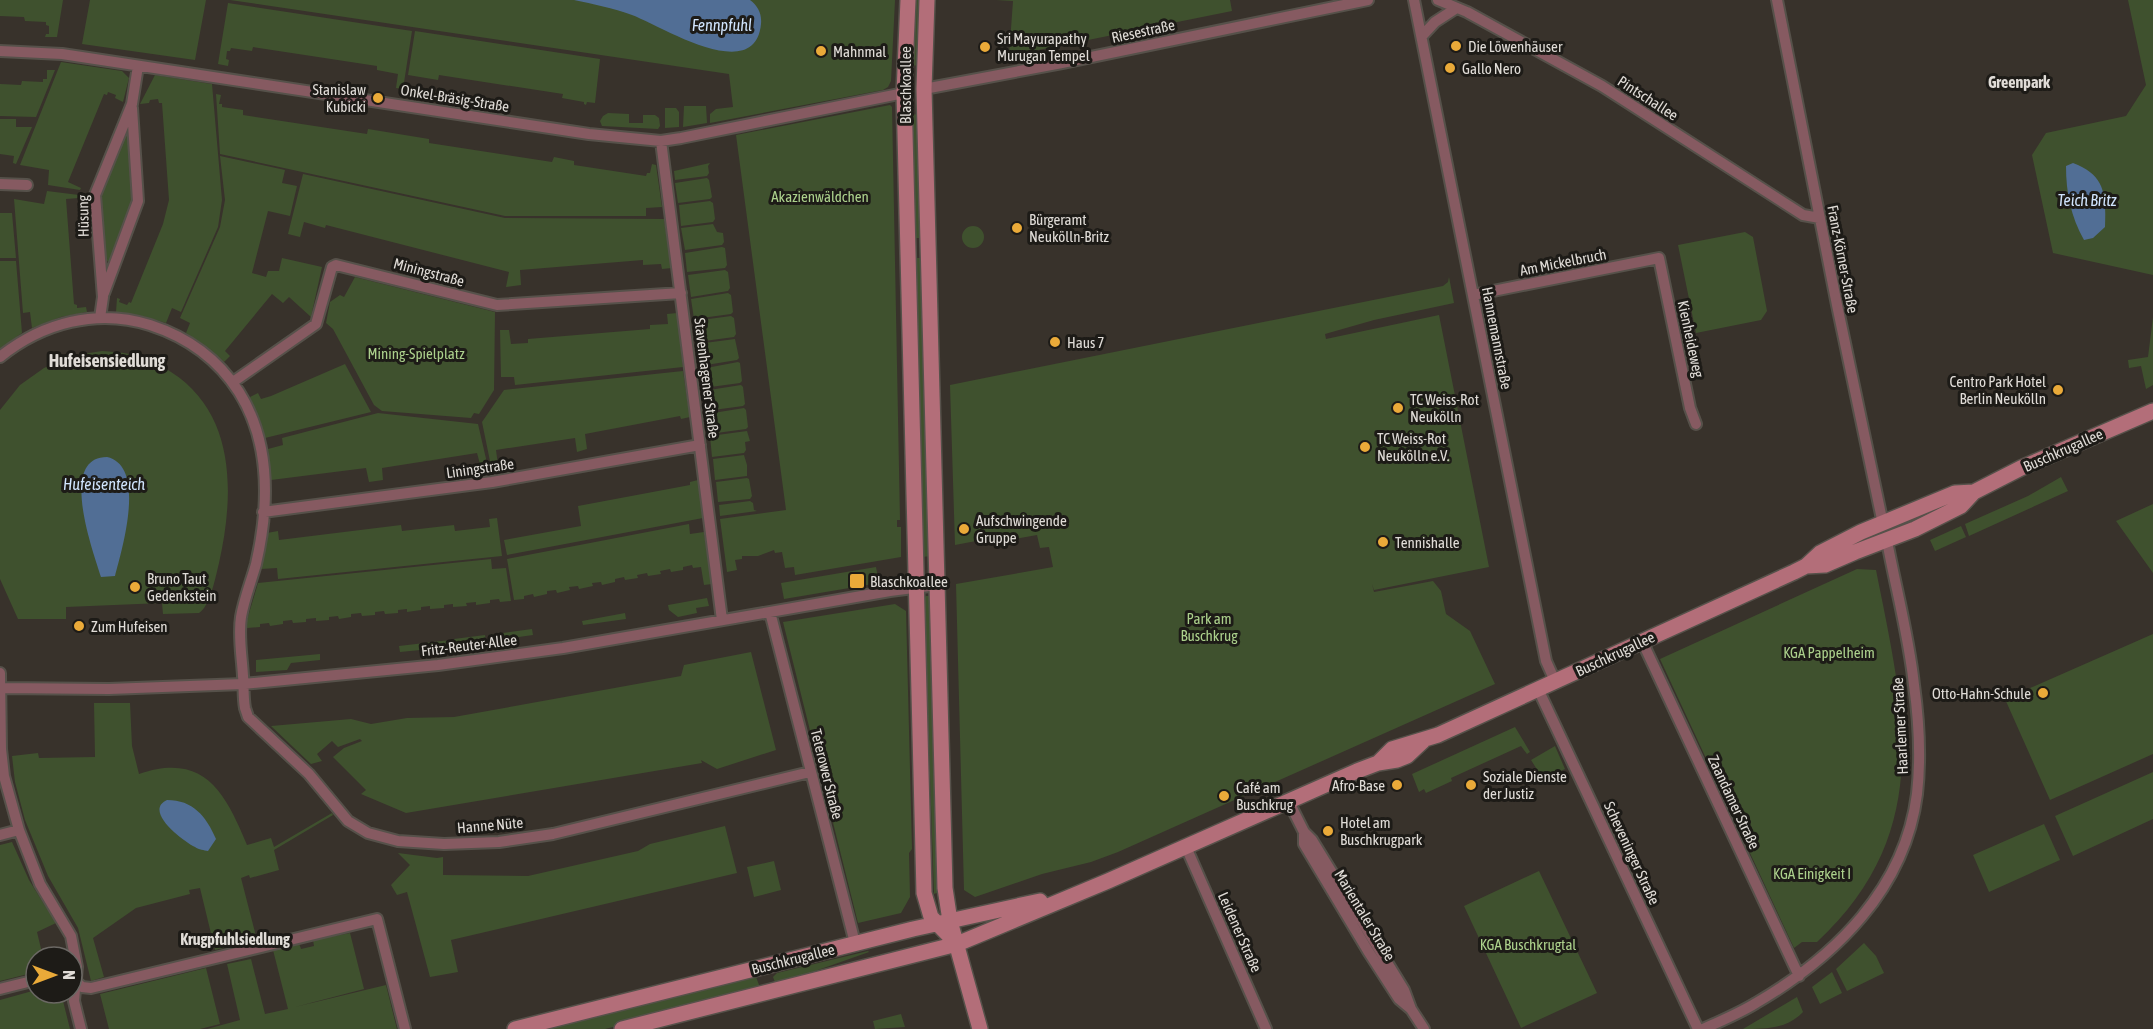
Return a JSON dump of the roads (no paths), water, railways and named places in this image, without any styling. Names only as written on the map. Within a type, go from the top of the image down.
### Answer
[{"type":"main road","name":"Blaschkoallee","points":[[908,0],[904,93],[924,893],[927,910],[943,922],[946,899],[924,89],[927,0]]},
{"type":"main road","name":"Buschkrugallee","points":[[1806,566],[1826,566],[1855,552],[1915,530],[1961,506],[1974,492],[2153,411]]},
{"type":"main road","name":"Buschkrugallee","points":[[622,1029],[957,944],[1378,763],[1407,756],[1423,741],[1806,566],[1820,553],[1861,532],[1955,493],[1974,492]]},
{"type":"main road","points":[[1883,524],[1887,541]]},
{"type":"main road","name":"Buschkrugallee","points":[[515,1029],[855,943],[1073,894]]},
{"type":"main road","points":[[943,922],[957,944],[980,1029]]},
{"type":"main road","points":[[764,966],[770,992]]},
{"type":"street","name":"Riesestraße","points":[[924,89],[1368,0]]},
{"type":"street","name":"Hannemannstraße","points":[[1414,0],[1546,661],[1555,681]]},
{"type":"street","name":"Pintschallee","points":[[1438,0],[1455,9],[1467,12],[1602,86],[1803,215],[1820,218]]},
{"type":"street","name":"Franz-Körner-Straße","points":[[1777,0],[1883,524]]},
{"type":"street","points":[[1422,36],[1435,22],[1455,9]]},
{"type":"street","name":"Onkel-Bräsig-Straße","points":[[0,51],[62,54],[595,135],[661,141],[904,93]]},
{"type":"street","name":"Hüsung","points":[[100,318],[103,297],[138,201],[132,104],[138,66]]},
{"type":"street","name":"Hüsung","points":[[103,297],[95,195],[132,104]]},
{"type":"street","name":"Stavenhagener Straße","points":[[661,141],[722,620]]},
{"type":"street","points":[[0,184],[27,185]]},
{"type":"street","name":"Am Mickelbruch","points":[[1473,295],[1659,258]]},
{"type":"street","name":"Kienheideweg","points":[[1659,258],[1690,408],[1696,424]]},
{"type":"street","name":"Miningstraße","points":[[233,382],[316,324],[332,267],[336,265],[497,305],[681,293]]},
{"type":"street","name":"Hanne Nüte","points":[[0,357],[26,338],[51,327],[78,320],[100,318],[133,321],[170,332],[203,352],[233,382],[250,413],[260,442],[264,480],[263,512],[257,556],[241,618],[243,699],[248,717],[309,774],[348,821],[368,833],[398,841],[444,844],[499,842],[553,834],[810,772]]},
{"type":"street","name":"Liningstraße","points":[[263,512],[492,482],[700,445]]},
{"type":"street","name":"Haarlemer Straße","points":[[1703,1029],[1754,1005],[1799,976],[1842,939],[1874,902],[1897,862],[1906,840],[1916,801],[1919,753],[1914,681],[1887,541]]},
{"type":"street","name":"Fritz-Reuter-Allee","points":[[0,688],[110,689],[243,684],[455,663],[570,647],[937,585]]},
{"type":"street","name":"Teterower Straße","points":[[770,612],[855,943]]},
{"type":"street","name":"Zaandamer Straße","points":[[1642,641],[1799,976]]},
{"type":"street","points":[[0,672],[1,749],[4,776],[19,830],[40,884],[71,936],[73,945]]},
{"type":"street","name":"Scheveninger Straße","points":[[1538,690],[1559,730],[1698,1029]]},
{"type":"street","name":"Marientaler Straße","points":[[1289,802],[1304,832],[1304,844],[1399,999],[1411,1009],[1424,1029]]},
{"type":"street","points":[[0,835],[19,830]]},
{"type":"street","name":"Leidener Straße","points":[[1186,847],[1266,1029]]},
{"type":"street","points":[[84,987],[91,988],[377,919],[405,1029]]},
{"type":"street","points":[[0,988],[24,983]]},
{"type":"street","points":[[75,1005],[81,1029]]},
{"type":"water","name":"Fennpfuhl","points":[[574,0],[750,0],[759,10],[761,24],[755,42],[742,50],[725,51],[705,47],[625,13]]},
{"type":"water","name":"Teich Britz","points":[[2073,163],[2084,168],[2098,180],[2104,196],[2105,227],[2093,238],[2084,240],[2076,223],[2068,195],[2066,166]]},
{"type":"water","name":"Hufeisenteich","points":[[107,457],[119,464],[126,476],[129,510],[115,576],[101,577],[86,528],[81,488],[84,472],[92,461]]},
{"type":"water","points":[[167,800],[191,806],[208,823],[216,839],[208,851],[189,844],[162,818],[161,805]]},
{"type":"place","name":"Die Löwenhäuser","points":[[1456,46]]},
{"type":"place","name":"Sri Mayurapathy Murugan Tempel","points":[[985,47]]},
{"type":"place","name":"Mahnmal","points":[[821,51]]},
{"type":"place","name":"Gallo Nero","points":[[1450,68]]},
{"type":"place","name":"Stanislaw Kubicki","points":[[378,98]]},
{"type":"place","name":"Bürgeramt Neukölln-Britz","points":[[1017,228]]},
{"type":"place","name":"Haus 7","points":[[1055,342]]},
{"type":"place","name":"Centro Park Hotel Berlin Neukölln","points":[[2058,390]]},
{"type":"place","name":"TC Weiss-Rot Neukölln","points":[[1398,408]]},
{"type":"place","name":"TC Weiss-Rot Neukölln e.V.","points":[[1365,447]]},
{"type":"place","name":"Aufschwingende Gruppe","points":[[964,529]]},
{"type":"place","name":"Tennishalle","points":[[1383,542]]},
{"type":"place","name":"Blaschkoallee","points":[[857,581]]},
{"type":"place","name":"Bruno Taut Gedenkstein","points":[[135,587]]},
{"type":"place","name":"Zum Hufeisen","points":[[79,626]]},
{"type":"place","name":"Otto-Hahn-Schule","points":[[2043,693]]},
{"type":"place","name":"Afro-Base","points":[[1397,785]]},
{"type":"place","name":"Soziale Dienste der Justiz","points":[[1471,785]]},
{"type":"place","name":"Café am Buschkrug","points":[[1224,796]]},
{"type":"place","name":"Hotel am Buschkrugpark","points":[[1328,831]]},
{"type":"district","name":"Greenpark","points":[[2019,82]]},
{"type":"district","name":"Hufeisensiedlung","points":[[107,360]]},
{"type":"district","name":"Krugpfuhlsiedlung","points":[[235,939]]},
{"type":"park label","name":"Akazienwäldchen","points":[[820,196]]},
{"type":"park label","name":"Mining-Spielplatz","points":[[416,353]]},
{"type":"park label","name":"Park am Buschkrug","points":[[1209,626]]},
{"type":"park label","name":"KGA Pappelheim","points":[[1829,652]]},
{"type":"park label","name":"KGA Einigkeit I","points":[[1812,873]]},
{"type":"park label","name":"KGA Buschkrugtal","points":[[1528,944]]}]
